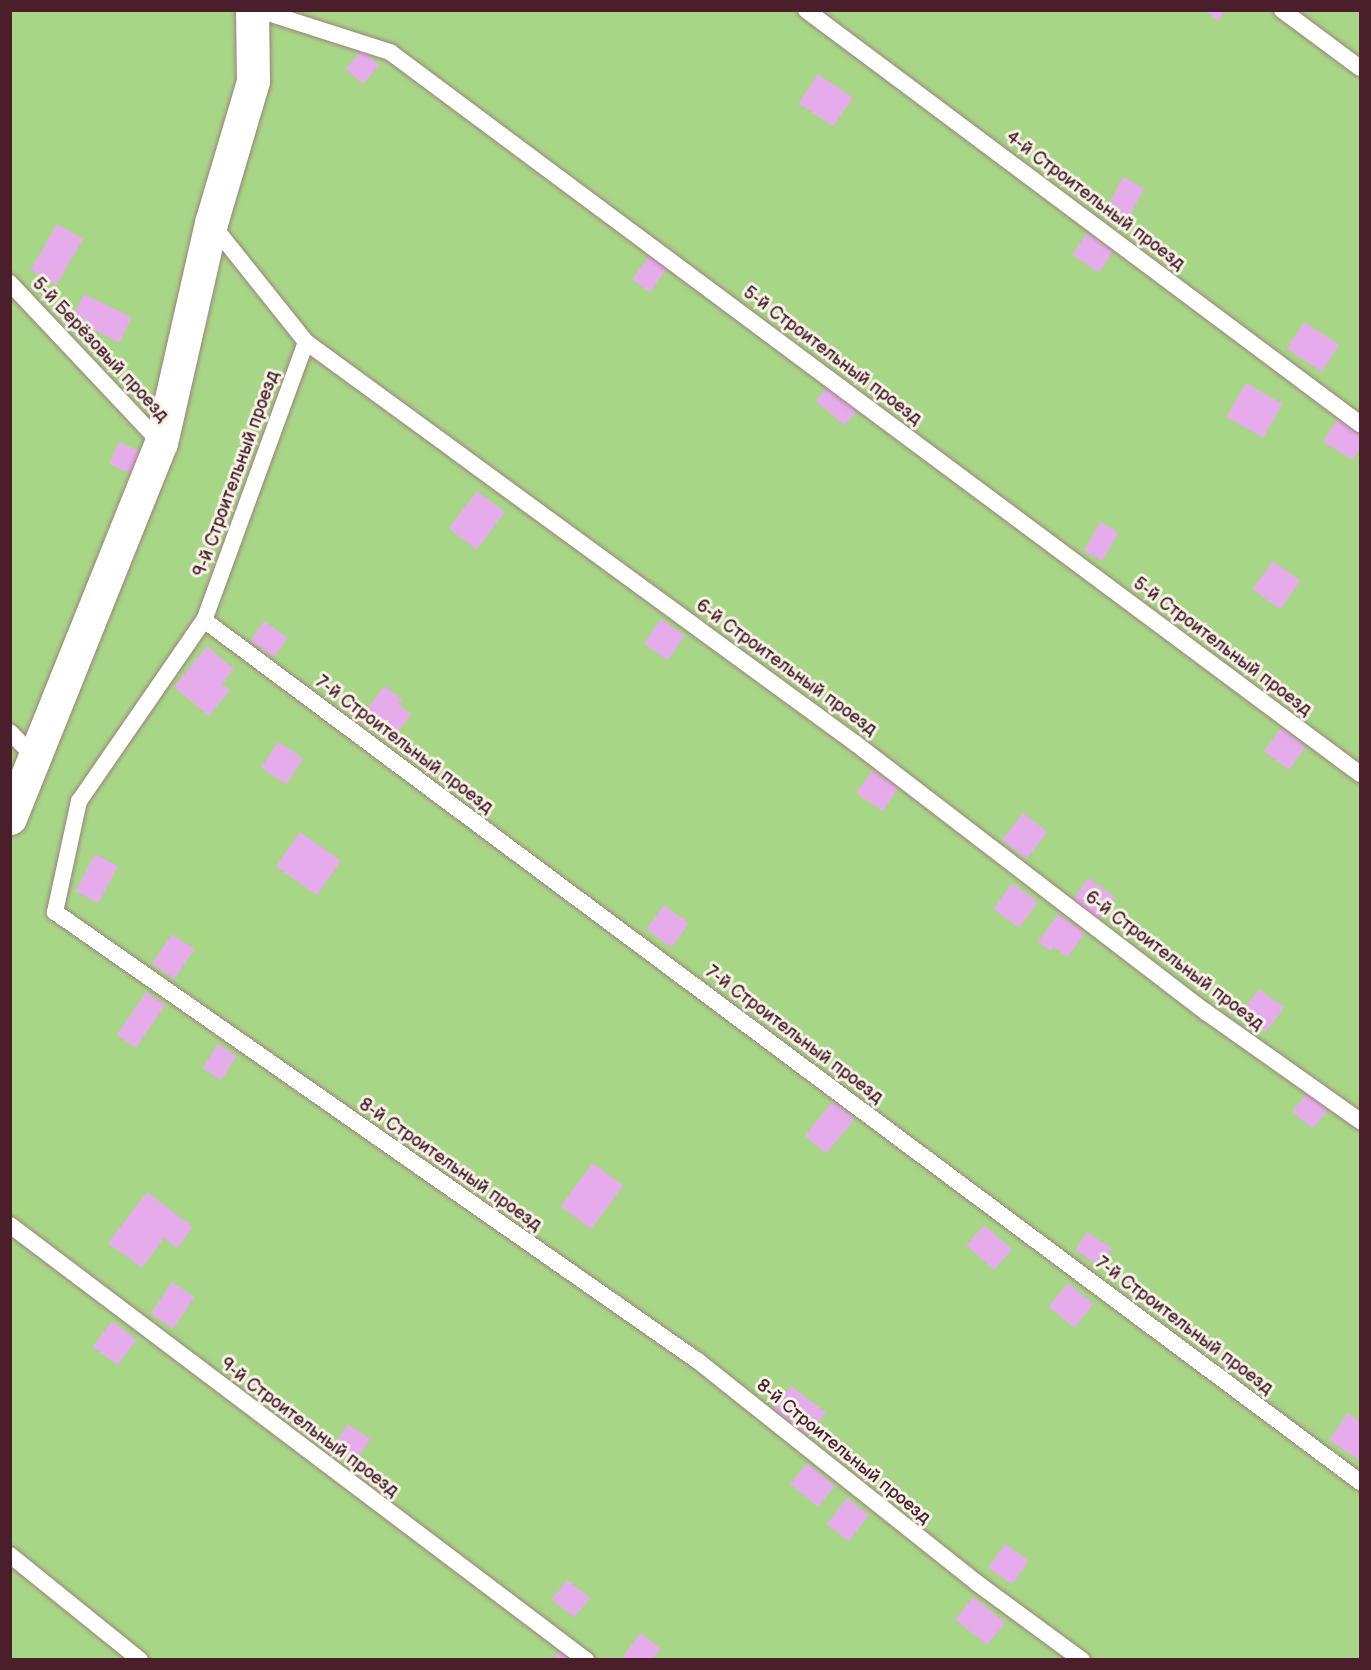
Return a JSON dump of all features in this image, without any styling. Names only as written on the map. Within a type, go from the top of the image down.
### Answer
[{"type":"street","points":[[10,818],[161,443],[211,223],[253,81],[252,10]]},
{"type":"lane","name":"5-й Строительный проезд","points":[[259,10],[390,52],[1360,774]]},
{"type":"lane","name":"4-й Строительный проезд","points":[[806,10],[1360,424]]},
{"type":"lane","points":[[1282,10],[1360,68]]},
{"type":"lane","name":"6-й Строительный проезд","points":[[211,223],[306,342],[855,743],[1206,1012],[1360,1122]]},
{"type":"lane","name":"5-й Берёзовый проезд","points":[[10,283],[161,443]]},
{"type":"lane","name":"9-й Строительный проезд","points":[[204,620],[306,342]]},
{"type":"lane","name":"7-й Строительный проезд","points":[[204,620],[1360,1482]]},
{"type":"lane","name":"8-й Строительный проезд","points":[[204,620],[79,801],[55,912],[698,1361],[977,1583],[1082,1659]]},
{"type":"lane","points":[[10,732],[35,758]]},
{"type":"lane","name":"9-й Строительный проезд","points":[[10,1225],[291,1441],[586,1659]]},
{"type":"lane","points":[[10,1554],[140,1659]]},
{"type":"green space","points":[[11,11],[1360,11],[1360,1659],[11,1659]]},
{"type":"building","points":[[1204,10],[1226,10],[1218,21]]},
{"type":"building","points":[[362,50],[379,65],[363,84],[346,69]]},
{"type":"building","points":[[818,74],[853,97],[833,127],[798,103]]},
{"type":"building","points":[[1123,177],[1144,188],[1124,226],[1103,215]]},
{"type":"building","points":[[57,224],[83,239],[56,285],[31,270]]},
{"type":"building","points":[[1087,233],[1114,251],[1099,272],[1072,255]]},
{"type":"building","points":[[649,256],[667,269],[650,292],[632,279]]},
{"type":"building","points":[[84,294],[132,317],[119,342],[72,319]]},
{"type":"building","points":[[1304,322],[1339,345],[1322,372],[1287,349]]},
{"type":"building","points":[[1246,383],[1282,404],[1263,438],[1226,417]]},
{"type":"building","points":[[829,385],[858,409],[845,426],[816,401]]},
{"type":"building","points":[[1337,419],[1360,434],[1360,448],[1353,460],[1323,442]]},
{"type":"building","points":[[119,442],[141,452],[131,474],[109,464]]},
{"type":"building","points":[[477,491],[505,512],[477,550],[449,529]]},
{"type":"building","points":[[1100,522],[1118,532],[1102,561],[1084,551]]},
{"type":"building","points":[[1273,561],[1301,581],[1280,609],[1252,589]]},
{"type":"building","points":[[661,619],[685,636],[668,660],[644,644]]},
{"type":"building","points":[[264,621],[288,638],[274,657],[250,641]]},
{"type":"building","points":[[207,646],[234,669],[222,684],[230,690],[209,716],[174,687]]},
{"type":"building","points":[[384,686],[402,699],[398,704],[411,714],[390,743],[359,720]]},
{"type":"building","points":[[1281,728],[1306,746],[1289,770],[1264,751]]},
{"type":"building","points":[[278,742],[303,758],[286,784],[261,768]]},
{"type":"building","points":[[872,770],[899,788],[883,811],[856,793]]},
{"type":"building","points":[[1023,813],[1047,832],[1026,859],[1002,840]]},
{"type":"building","points":[[300,832],[341,861],[317,895],[276,866]]},
{"type":"building","points":[[95,854],[118,866],[98,903],[75,891]]},
{"type":"building","points":[[1088,878],[1115,897],[1098,921],[1071,902]]},
{"type":"building","points":[[1012,883],[1038,902],[1019,928],[993,909]]},
{"type":"building","points":[[664,905],[689,923],[671,947],[646,929]]},
{"type":"building","points":[[1058,914],[1085,933],[1068,957],[1053,947],[1051,951],[1038,942]]},
{"type":"building","points":[[172,934],[194,949],[174,979],[152,964]]},
{"type":"building","points":[[1259,989],[1284,1007],[1266,1032],[1241,1014]]},
{"type":"building","points":[[146,992],[165,1005],[136,1048],[117,1035]]},
{"type":"building","points":[[218,1044],[237,1056],[221,1080],[203,1069]]},
{"type":"building","points":[[1307,1093],[1328,1110],[1313,1129],[1292,1112]]},
{"type":"building","points":[[833,1101],[855,1119],[826,1154],[805,1136]]},
{"type":"building","points":[[593,1163],[623,1186],[591,1229],[561,1206]]},
{"type":"building","points":[[147,1192],[193,1227],[177,1248],[164,1238],[142,1268],[108,1243]]},
{"type":"building","points":[[984,1225],[1012,1249],[994,1270],[966,1245]]},
{"type":"building","points":[[1087,1232],[1112,1248],[1100,1267],[1075,1250]]},
{"type":"building","points":[[172,1282],[194,1297],[173,1329],[151,1314]]},
{"type":"building","points":[[1068,1283],[1094,1304],[1074,1328],[1048,1307]]},
{"type":"building","points":[[112,1321],[137,1340],[117,1365],[93,1347]]},
{"type":"building","points":[[791,1386],[826,1412],[809,1436],[774,1409]]},
{"type":"building","points":[[1348,1413],[1360,1422],[1359,1460],[1329,1440]]},
{"type":"building","points":[[348,1424],[370,1439],[354,1463],[332,1448]]},
{"type":"building","points":[[807,1463],[835,1486],[818,1507],[790,1484]]},
{"type":"building","points":[[847,1498],[869,1515],[849,1541],[827,1524]]},
{"type":"building","points":[[1005,1544],[1029,1561],[1012,1584],[988,1568]]},
{"type":"building","points":[[567,1580],[590,1598],[574,1618],[552,1600]]},
{"type":"building","points":[[973,1597],[1005,1622],[987,1645],[955,1620]]},
{"type":"building","points":[[641,1633],[661,1649],[652,1660],[627,1660],[623,1656]]},
{"type":"building","points":[[559,1651],[570,1660],[553,1660]]}]
